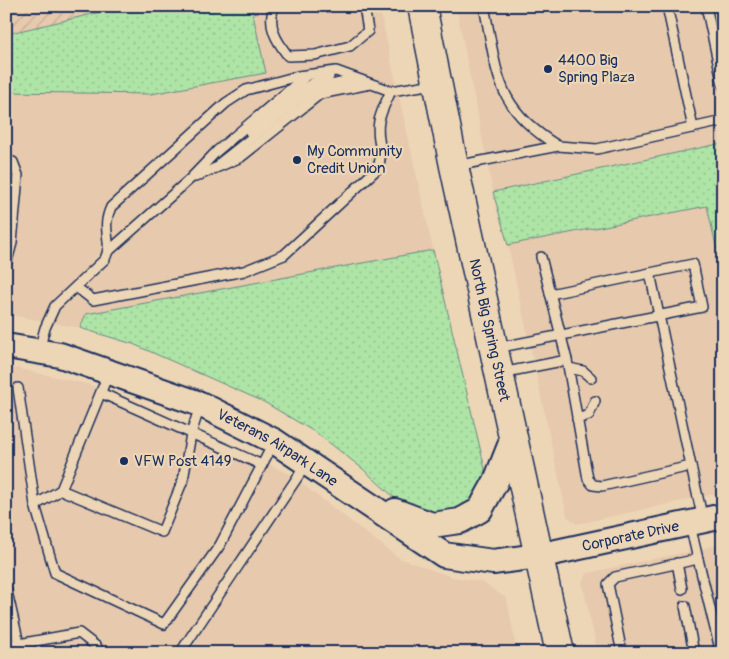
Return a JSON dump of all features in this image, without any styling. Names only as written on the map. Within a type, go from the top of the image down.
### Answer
[{"type":"highway","name":"North Big Spring Street","points":[[422,6],[436,83],[560,653]]},
{"type":"street","name":"Veterans Airpark Lane","points":[[6,346],[60,355],[105,383],[200,404],[274,441],[444,555],[493,562],[538,556]]},
{"type":"street","points":[[358,498],[432,525],[460,521],[480,510],[496,481],[513,438]]},
{"type":"street","name":"Corporate Drive","points":[[538,556],[705,520]]},
{"type":"lane","points":[[274,6],[270,18],[278,42],[288,56],[315,55],[350,46],[368,32],[364,6]]},
{"type":"lane","points":[[484,6],[502,89],[516,114],[536,133],[558,146]]},
{"type":"lane","points":[[666,6],[693,128]]},
{"type":"lane","points":[[706,6],[723,85]]},
{"type":"lane","points":[[110,250],[105,225],[111,207],[226,104],[246,90],[307,75],[336,71],[391,91],[436,83]]},
{"type":"lane","points":[[38,352],[45,328],[55,306],[105,259],[110,250],[190,179],[303,88],[316,80],[344,74]]},
{"type":"lane","points":[[190,179],[217,151],[307,75]]},
{"type":"lane","points":[[190,179],[220,163],[304,96],[318,88],[358,79]]},
{"type":"lane","points":[[190,179],[241,157],[320,94],[372,84]]},
{"type":"lane","points":[[76,287],[93,300],[244,271],[284,255],[378,169],[382,158],[378,137],[379,120],[391,91]]},
{"type":"lane","points":[[454,166],[558,146],[598,149],[723,122]]},
{"type":"lane","points":[[6,160],[13,162],[18,175],[12,243],[6,265]]},
{"type":"lane","points":[[541,257],[568,364],[588,479],[593,485],[602,486],[691,466]]},
{"type":"lane","points":[[496,361],[561,335],[702,307],[693,264],[550,294]]},
{"type":"lane","points":[[650,273],[691,466],[705,520],[698,559],[719,645],[717,653]]},
{"type":"lane","points":[[496,361],[568,364],[583,371],[591,378]]},
{"type":"lane","points":[[35,505],[60,490],[105,383],[191,434],[262,466]]},
{"type":"lane","points":[[18,388],[35,505],[55,573],[164,624],[220,545],[274,441]]},
{"type":"lane","points":[[577,419],[589,415],[595,401]]},
{"type":"lane","points":[[60,490],[162,532],[183,480],[191,434],[200,404]]},
{"type":"lane","points":[[180,653],[307,463]]},
{"type":"lane","points":[[622,653],[608,589],[611,579],[698,559]]},
{"type":"lane","points":[[677,563],[682,589]]},
{"type":"lane","points":[[6,587],[19,644]]},
{"type":"lane","points":[[685,606],[694,653]]},
{"type":"lane","points":[[6,644],[19,644],[79,633],[97,647],[98,653]]},
{"type":"shaded area","points":[[6,6],[127,6],[6,34]]},
{"type":"shaded area","points":[[251,6],[379,6],[433,250],[86,314],[80,328],[6,314],[6,92],[151,94],[265,73]]},
{"type":"shaded area","points":[[456,6],[723,6],[723,143],[493,192]]},
{"type":"shaded area","points":[[707,206],[723,277],[723,492],[577,524],[567,516],[508,245]]},
{"type":"shaded area","points":[[6,366],[87,384],[133,399],[289,474],[399,558],[452,577],[482,582],[507,599],[517,653],[6,653]]},
{"type":"shaded area","points":[[723,544],[723,653],[598,653],[582,582],[588,573]]},
{"type":"green space","points":[[127,6],[251,6],[266,73],[151,94],[6,92],[6,34]]},
{"type":"green space","points":[[723,143],[723,277],[707,206],[508,245],[493,192]]},
{"type":"green space","points":[[433,250],[485,469],[482,490],[474,506],[456,515],[409,511],[363,469],[318,434],[264,402],[133,344],[80,328],[86,314]]},
{"type":"place","name":"4400 Big Spring Plaza","points":[[548,69]]},
{"type":"place","name":"My Community Credit Union","points":[[297,160]]},
{"type":"place","name":"VFW Post 4149","points":[[124,461]]}]
